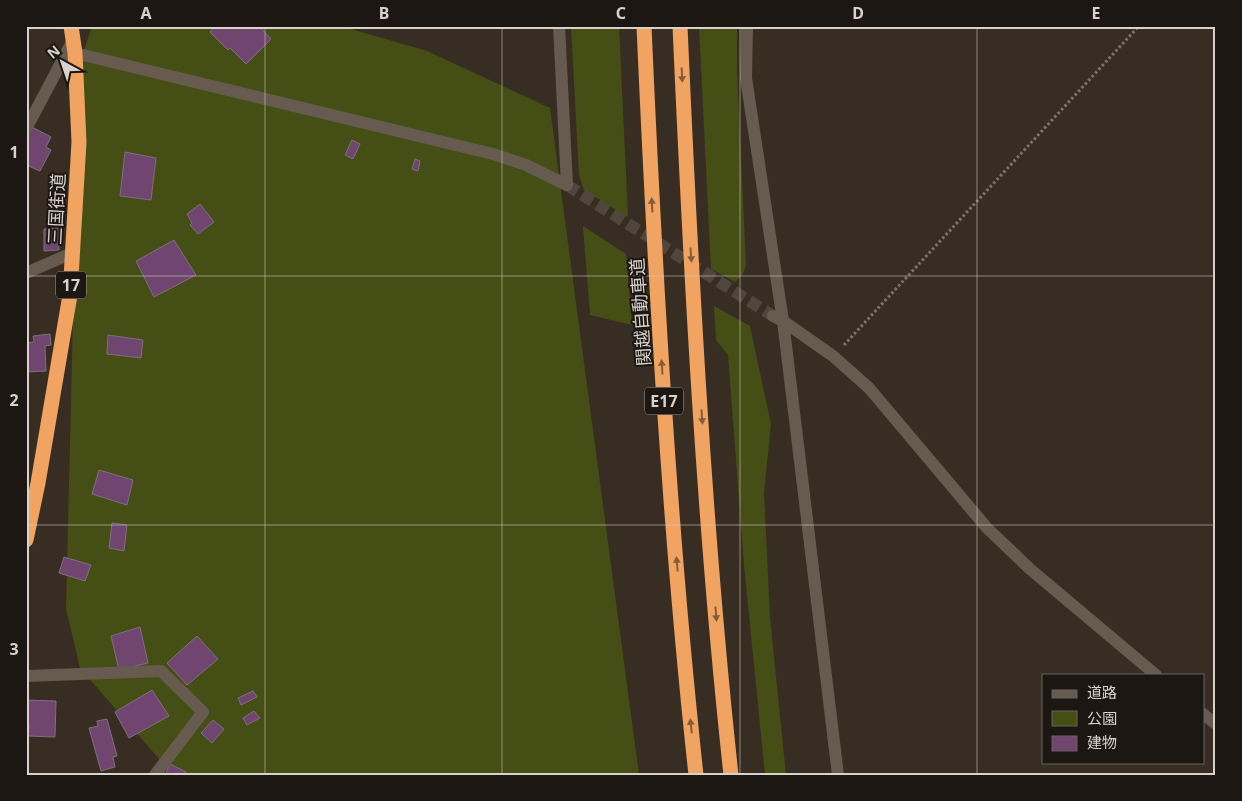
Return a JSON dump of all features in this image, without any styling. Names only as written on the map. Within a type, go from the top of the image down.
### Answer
[{"type":"highway","name":"関越自動車道","points":[[644,26],[652,206],[667,442],[686,686],[696,775]]},
{"type":"highway","name":"E17","points":[[680,26],[688,207],[704,447],[721,681],[731,775]]},
{"type":"highway","name":"三国街道","points":[[26,540],[38,484],[70,295],[79,142],[73,40]]},
{"type":"street","points":[[26,129],[73,40],[493,154],[526,165],[567,185],[559,26]]},
{"type":"street","points":[[747,26],[746,78],[838,775]]},
{"type":"street","points":[[26,273],[72,253]]},
{"type":"street","points":[[778,318],[833,356],[870,388],[987,528],[1030,569],[1155,674]]},
{"type":"street","points":[[26,676],[161,671],[203,712],[155,775]]},
{"type":"street","points":[[1204,715],[1216,724]]},
{"type":"path","points":[[833,356],[1139,26]]},
{"type":"green space","points":[[92,26],[341,26],[427,51],[550,108],[639,775],[173,775],[80,668],[66,609],[79,66]]},
{"type":"green space","points":[[571,26],[619,26],[628,217],[584,190],[579,175]]},
{"type":"green space","points":[[699,26],[737,26],[737,71],[746,265],[743,274],[735,282],[711,269]]},
{"type":"green space","points":[[583,226],[626,254],[632,325],[590,315]]},
{"type":"green space","points":[[714,306],[750,326],[771,424],[764,493],[770,618],[786,775],[765,775],[744,565],[728,355],[716,340]]},
{"type":"building","points":[[215,26],[254,26],[256,29],[259,26],[271,39],[246,64],[210,32]]},
{"type":"building","points":[[30,126],[51,137],[46,147],[51,150],[40,171],[26,165],[26,134]]},
{"type":"building","points":[[352,140],[360,144],[353,159],[345,155]]},
{"type":"building","points":[[125,152],[156,158],[151,200],[120,196]]},
{"type":"building","points":[[415,159],[420,161],[418,171],[412,169]]},
{"type":"building","points":[[200,204],[214,222],[198,234],[190,225],[192,223],[187,214]]},
{"type":"building","points":[[58,228],[59,250],[44,251],[44,229]]},
{"type":"building","points":[[174,240],[196,275],[154,297],[136,261]]},
{"type":"building","points":[[50,334],[51,345],[45,346],[46,371],[26,372],[26,343],[34,342],[33,336]]},
{"type":"building","points":[[108,335],[143,340],[141,358],[107,354]]},
{"type":"building","points":[[99,470],[133,480],[127,505],[92,494]]},
{"type":"building","points":[[112,523],[127,525],[124,551],[109,548]]},
{"type":"building","points":[[64,557],[91,565],[85,581],[59,573]]},
{"type":"building","points":[[140,627],[148,663],[119,670],[111,636]]},
{"type":"building","points":[[197,636],[218,659],[187,685],[167,663]]},
{"type":"building","points":[[152,690],[169,716],[129,738],[115,712]]},
{"type":"building","points":[[253,691],[257,697],[241,705],[238,698]]},
{"type":"building","points":[[26,700],[56,701],[55,737],[28,736],[29,726],[26,726]]},
{"type":"building","points":[[254,711],[260,718],[247,725],[243,718]]},
{"type":"building","points":[[107,719],[117,756],[113,757],[115,767],[101,771],[89,728],[98,726],[97,721]]},
{"type":"building","points":[[213,720],[224,729],[212,743],[201,733]]},
{"type":"building","points":[[170,764],[186,772],[185,775],[165,775]]},
{"type":"tunnel","points":[[567,185],[773,316]]}]
